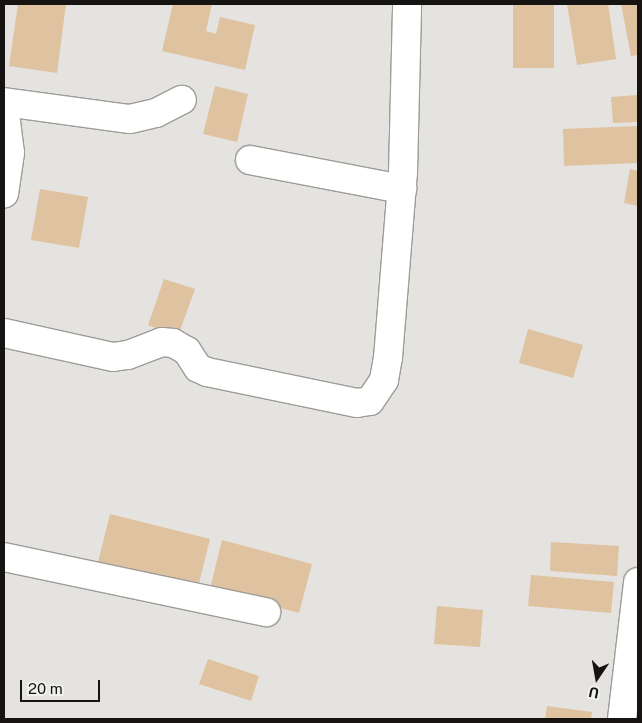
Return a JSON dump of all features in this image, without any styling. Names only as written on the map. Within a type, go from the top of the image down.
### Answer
[{"type":"street","points":[[4,332],[113,357],[128,356],[162,342],[173,343],[187,351],[198,368],[207,372],[357,403],[370,400],[384,380],[388,358],[402,189],[407,4]]},
{"type":"street","points":[[4,102],[130,119],[156,113],[182,100]]},
{"type":"street","points":[[4,106],[10,153],[4,194]]},
{"type":"street","points":[[250,160],[402,189]]},
{"type":"street","points":[[4,557],[266,612]]},
{"type":"street","points":[[622,719],[638,582]]},
{"type":"building","points":[[18,4],[66,4],[57,73],[9,66]]},
{"type":"building","points":[[173,4],[212,4],[206,31],[216,34],[220,17],[255,25],[245,70],[162,51]]},
{"type":"building","points":[[513,4],[554,4],[554,68],[513,68]]},
{"type":"building","points":[[567,4],[608,4],[616,59],[577,65]]},
{"type":"building","points":[[621,4],[638,4],[638,55],[631,56]]},
{"type":"building","points":[[215,86],[248,94],[237,142],[203,134]]},
{"type":"building","points":[[638,95],[638,122],[613,123],[611,97]]},
{"type":"building","points":[[638,126],[638,163],[564,166],[563,129]]},
{"type":"building","points":[[630,169],[638,171],[638,206],[624,203]]},
{"type":"building","points":[[40,189],[88,197],[79,248],[31,240]]},
{"type":"building","points":[[164,279],[195,289],[178,336],[148,325]]},
{"type":"building","points":[[528,329],[583,345],[573,378],[519,363]]},
{"type":"building","points":[[110,514],[210,539],[198,587],[98,562]]},
{"type":"building","points":[[222,540],[312,564],[299,613],[210,589]]},
{"type":"building","points":[[551,542],[619,546],[617,576],[550,571]]},
{"type":"building","points":[[531,575],[614,582],[611,613],[528,606]]},
{"type":"building","points":[[437,606],[483,610],[480,647],[434,644]]},
{"type":"building","points":[[208,659],[259,676],[251,701],[199,684]]},
{"type":"building","points":[[547,706],[592,712],[591,719],[545,719]]}]
